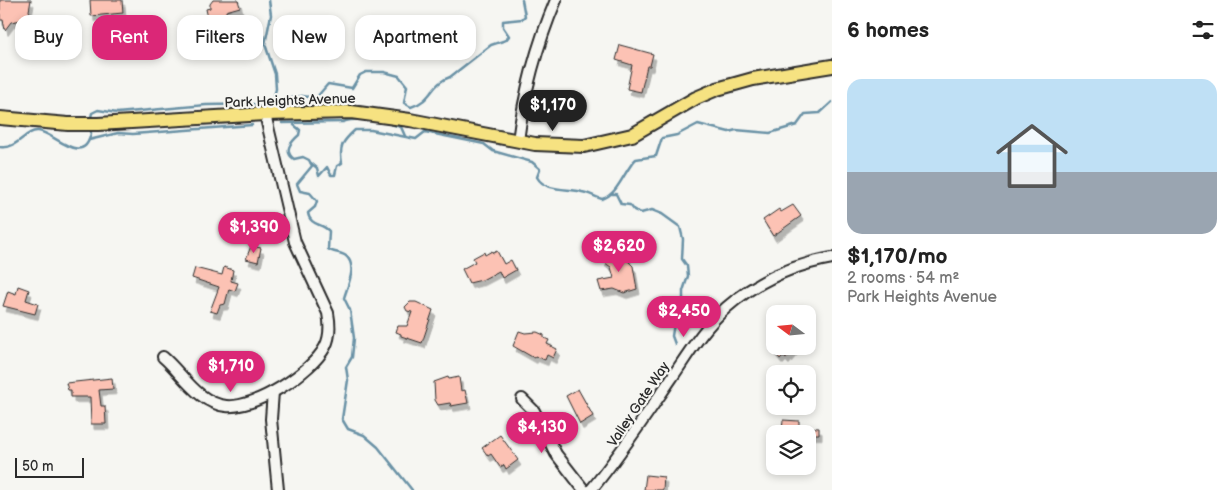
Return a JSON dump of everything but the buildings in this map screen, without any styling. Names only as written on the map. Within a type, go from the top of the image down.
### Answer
[{"type":"main road","name":"Park Heights Avenue","points":[[0,118],[68,124],[98,124],[265,114],[330,112],[376,114],[518,142],[560,146],[608,142],[632,135],[696,98],[717,89],[753,79],[832,66]]},
{"type":"street","points":[[518,142],[528,86],[548,18],[556,0]]},
{"type":"street","points":[[163,357],[198,392],[214,402],[225,406],[237,406],[252,402],[273,392],[318,358],[326,346],[330,324],[325,303],[292,236],[265,114]]},
{"type":"street","name":"Valley Gate Way","points":[[591,490],[615,462],[694,345],[726,308],[757,285],[789,269],[832,258]]},
{"type":"street","points":[[273,392],[271,419],[278,490]]},
{"type":"street","points":[[522,400],[534,411],[556,454],[584,490]]},
{"type":"waterway","points":[[269,0],[271,15],[265,44],[275,74],[276,89],[272,103]]},
{"type":"waterway","points":[[91,117],[92,113],[98,110],[117,113],[206,105],[263,104],[302,96],[316,98],[328,84],[352,88],[360,75],[366,72],[384,72],[399,76],[407,86],[404,103],[411,107],[423,101],[439,83],[450,77],[491,45],[506,40],[509,36],[503,27],[503,21],[522,19],[525,16],[522,0]]},
{"type":"waterway","points":[[311,163],[317,168],[319,176],[327,167],[331,175],[335,175],[337,166],[342,163],[342,145],[355,130],[371,130],[416,139],[425,132],[484,144],[493,151],[532,162],[540,169],[537,177],[545,185],[557,189],[585,193],[602,199],[608,197],[613,192],[636,159],[656,156],[662,138],[677,135],[698,124],[729,132],[736,130],[770,133],[797,125],[805,114],[820,113],[832,102]]},
{"type":"waterway","points":[[282,123],[372,120],[401,127],[405,136]]},
{"type":"waterway","points":[[89,140],[118,133],[133,134],[252,125]]},
{"type":"waterway","points":[[294,125],[300,130],[299,135],[289,147],[289,153],[294,159],[303,157],[309,160],[312,166],[297,184],[300,191],[310,193],[317,201],[315,207],[308,213],[309,217],[329,231],[328,249],[346,256],[351,265],[351,277],[344,298],[350,310],[354,338],[352,357],[346,367],[348,380],[342,419],[348,429],[364,435],[378,447],[412,490]]},
{"type":"waterway","points":[[0,147],[11,146],[29,134],[38,131],[67,146],[82,148],[87,143],[91,133]]},
{"type":"waterway","points":[[612,194],[616,194],[621,204],[630,205],[634,210],[641,213],[652,210],[662,214],[680,227],[683,239],[682,259],[687,266],[688,276],[683,291],[683,305],[675,317],[672,336],[675,344]]}]
